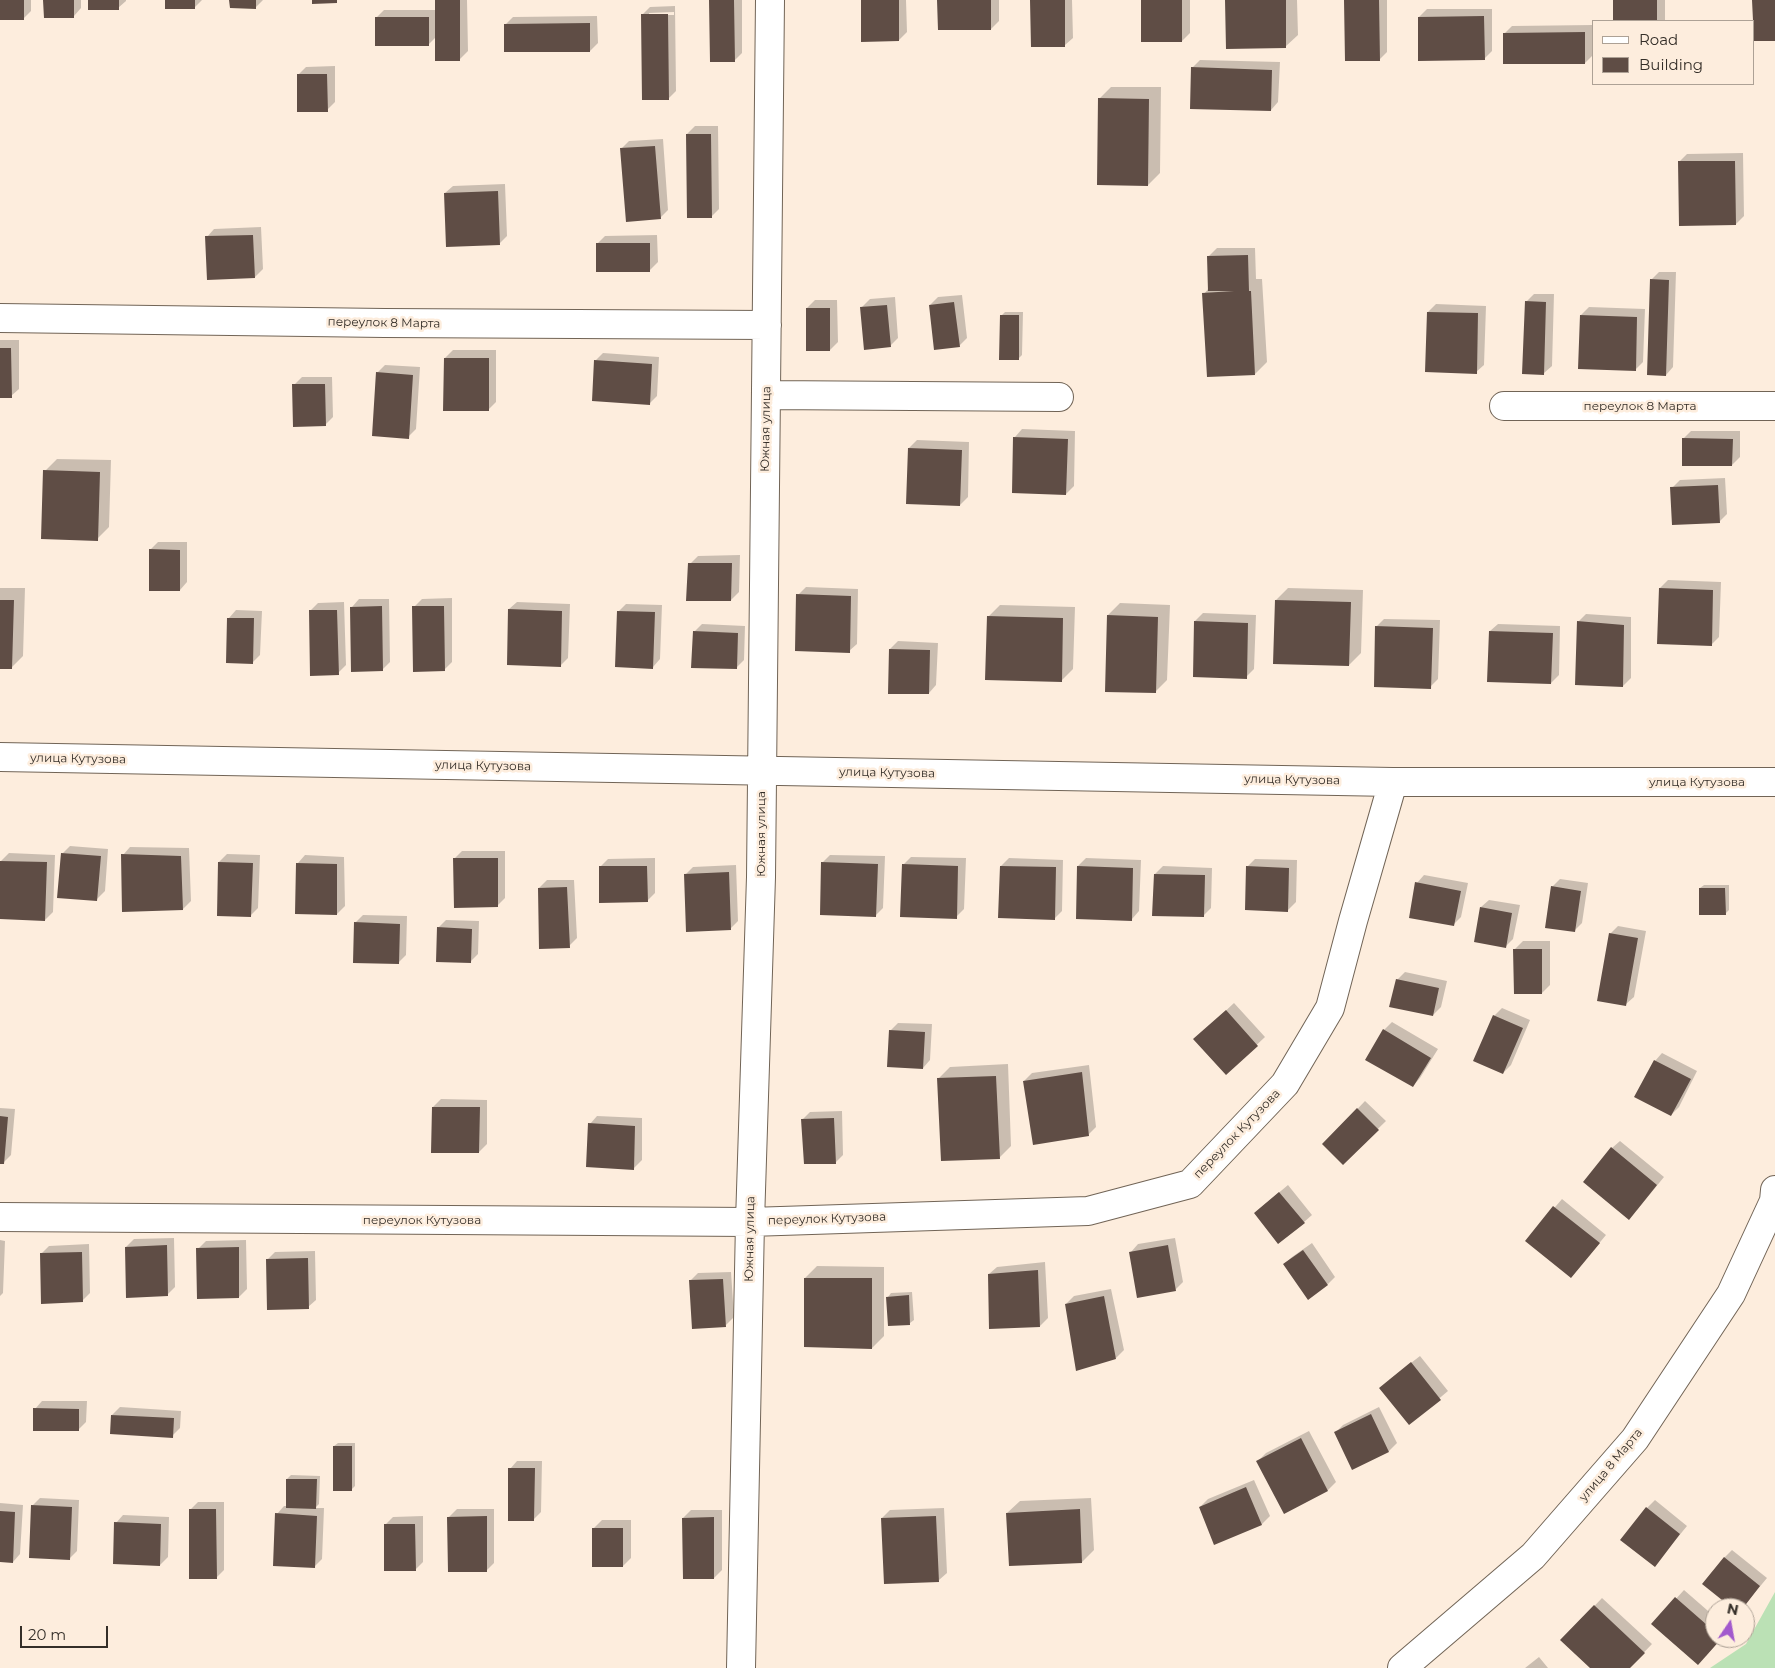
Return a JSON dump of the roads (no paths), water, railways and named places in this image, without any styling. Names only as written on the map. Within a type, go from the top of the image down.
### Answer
[{"type":"street","name":"Южная улица","points":[[740,1668],[750,1222],[761,876],[770,0]]},
{"type":"street","name":"переулок 8 Марта","points":[[0,318],[767,325]]},
{"type":"street","points":[[767,395],[1059,397]]},
{"type":"street","name":"переулок 8 Марта","points":[[1504,406],[1775,406]]},
{"type":"street","name":"улица Кутузова","points":[[0,757],[1393,782],[1775,782]]},
{"type":"street","name":"переулок Кутузова","points":[[0,1217],[750,1222],[1088,1211],[1190,1184],[1285,1084],[1330,1008],[1393,782]]},
{"type":"street","name":"улица 8 Марта","points":[[1402,1668],[1533,1556],[1635,1439],[1731,1294],[1774,1201],[1775,1190]]}]
